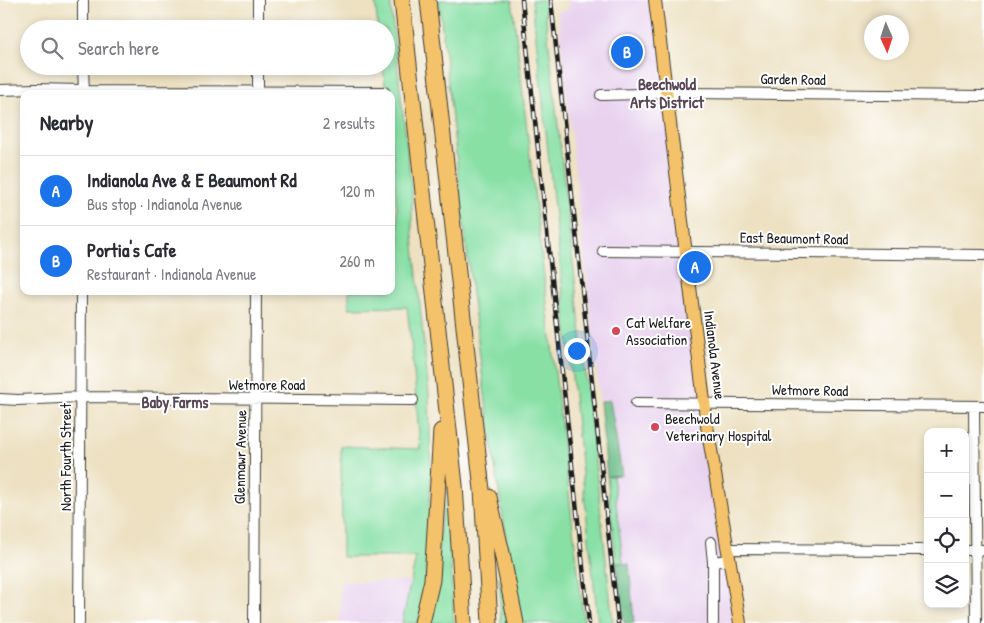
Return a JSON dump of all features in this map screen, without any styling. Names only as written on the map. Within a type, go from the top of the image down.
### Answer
[{"type":"highway","points":[[402,0],[442,364],[454,485],[464,623]]},
{"type":"highway","points":[[428,0],[482,490],[490,623]]},
{"type":"highway","points":[[422,623],[432,570],[441,443],[442,364]]},
{"type":"highway","points":[[477,449],[502,553],[516,623]]},
{"type":"main road","name":"Indianola Avenue","points":[[655,0],[704,404],[740,623]]},
{"type":"street","points":[[83,0],[83,20]]},
{"type":"street","points":[[258,0],[258,20]]},
{"type":"street","points":[[84,75],[84,90]]},
{"type":"street","points":[[258,75],[258,90]]},
{"type":"street","points":[[0,90],[36,88],[60,90]]},
{"type":"street","name":"Garden Road","points":[[601,95],[667,93],[984,96]]},
{"type":"street","name":"East Beaumont Road","points":[[603,250],[984,255]]},
{"type":"street","name":"North Fourth Street","points":[[79,623],[81,295]]},
{"type":"street","name":"Glenmawr Avenue","points":[[254,623],[256,295]]},
{"type":"street","name":"Wetmore Road","points":[[0,399],[80,397],[413,400]]},
{"type":"street","name":"Wetmore Road","points":[[636,403],[979,406]]},
{"type":"street","points":[[976,623],[975,550],[979,406]]},
{"type":"street","points":[[711,542],[713,562],[713,623]]},
{"type":"street","points":[[713,562],[728,555],[924,550]]},
{"type":"shaded area","points":[[568,0],[654,0],[705,402],[742,623],[634,623],[629,564],[623,563],[613,476],[622,475],[610,400],[600,402],[558,12],[569,8]]},
{"type":"shaded area","points":[[411,581],[402,623],[340,623],[341,582]]},
{"type":"green space","points":[[375,0],[390,0],[392,20],[377,20]]},
{"type":"green space","points":[[439,0],[512,0],[584,623],[521,623],[484,390]]},
{"type":"green space","points":[[532,0],[544,0],[613,623],[598,623]]},
{"type":"green space","points":[[395,44],[412,193],[412,226],[429,394],[431,472],[425,590],[418,623],[402,623],[416,557],[342,557],[341,446],[420,449],[407,307],[349,308],[349,295],[395,295],[395,251],[400,250],[395,186],[395,90],[386,90],[384,75],[395,75]]},
{"type":"green space","points":[[610,400],[622,475],[607,476],[600,402]]},
{"type":"green space","points":[[607,476],[613,476],[623,563],[616,563]]},
{"type":"green space","points":[[445,487],[454,623],[430,623]]},
{"type":"green space","points":[[616,563],[629,564],[634,623],[624,623]]},
{"type":"green space","points":[[499,576],[510,623],[501,623]]},
{"type":"railway","points":[[522,0],[589,623]]},
{"type":"railway","points":[[551,0],[618,623]]},
{"type":"place","name":"Portia's Cafe","points":[[627,52]]},
{"type":"place","name":"Indianola Ave & E Beaumont Rd","points":[[695,267]]},
{"type":"place","name":"Cat Welfare Association","points":[[616,331]]},
{"type":"place","name":"Beechwold Veterinary Hospital","points":[[655,427]]},
{"type":"district","name":"Beechwold Arts District","points":[[667,93]]},
{"type":"district","name":"Baby Farms","points":[[175,402]]}]
